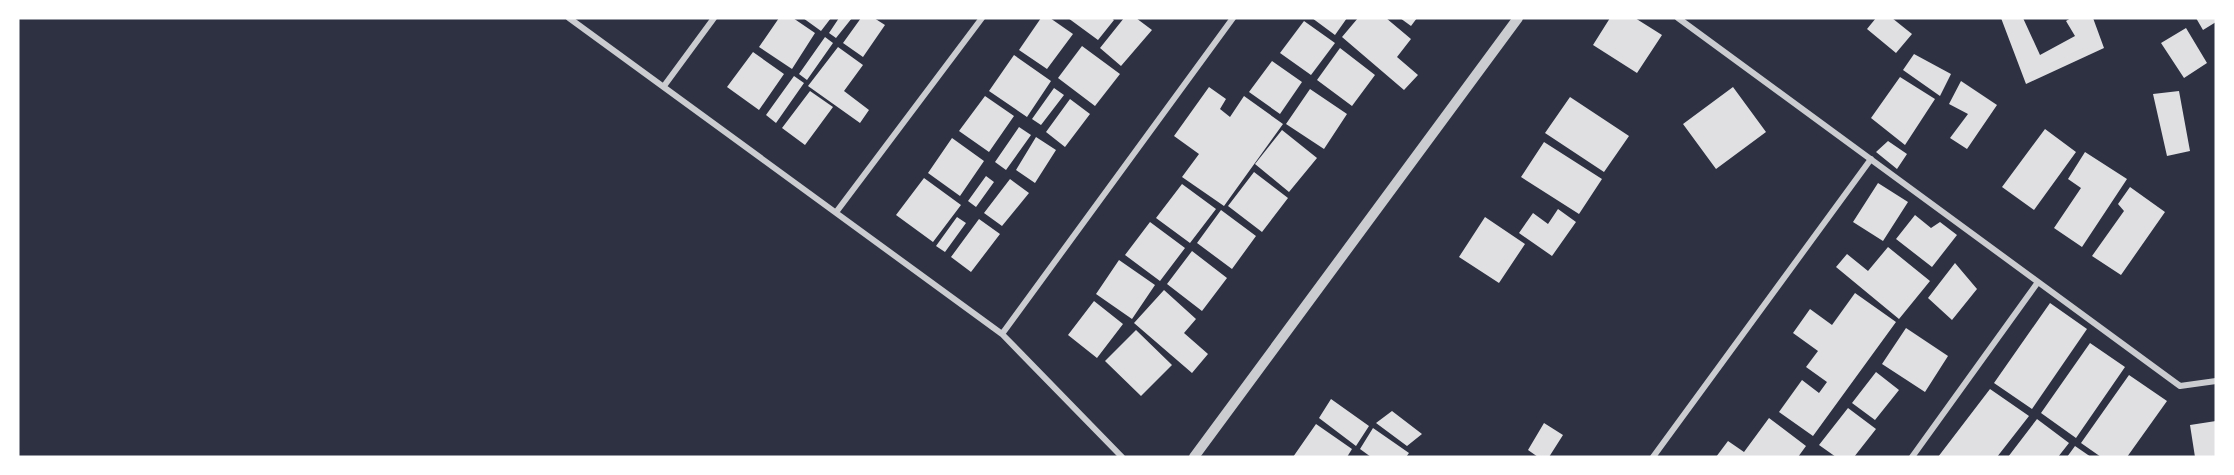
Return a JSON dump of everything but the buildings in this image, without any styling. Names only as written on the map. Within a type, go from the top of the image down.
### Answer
[{"type":"street","points":[[569,18],[837,211],[1002,334],[1122,457]]},
{"type":"street","points":[[664,86],[714,18]]},
{"type":"street","points":[[837,211],[982,18]]},
{"type":"street","points":[[1002,334],[1233,18]]},
{"type":"street","points":[[1194,457],[1518,18]]},
{"type":"street","points":[[1678,18],[2180,386],[2216,381]]},
{"type":"street","points":[[1653,457],[1871,159]]},
{"type":"street","points":[[1912,457],[2038,282]]}]
